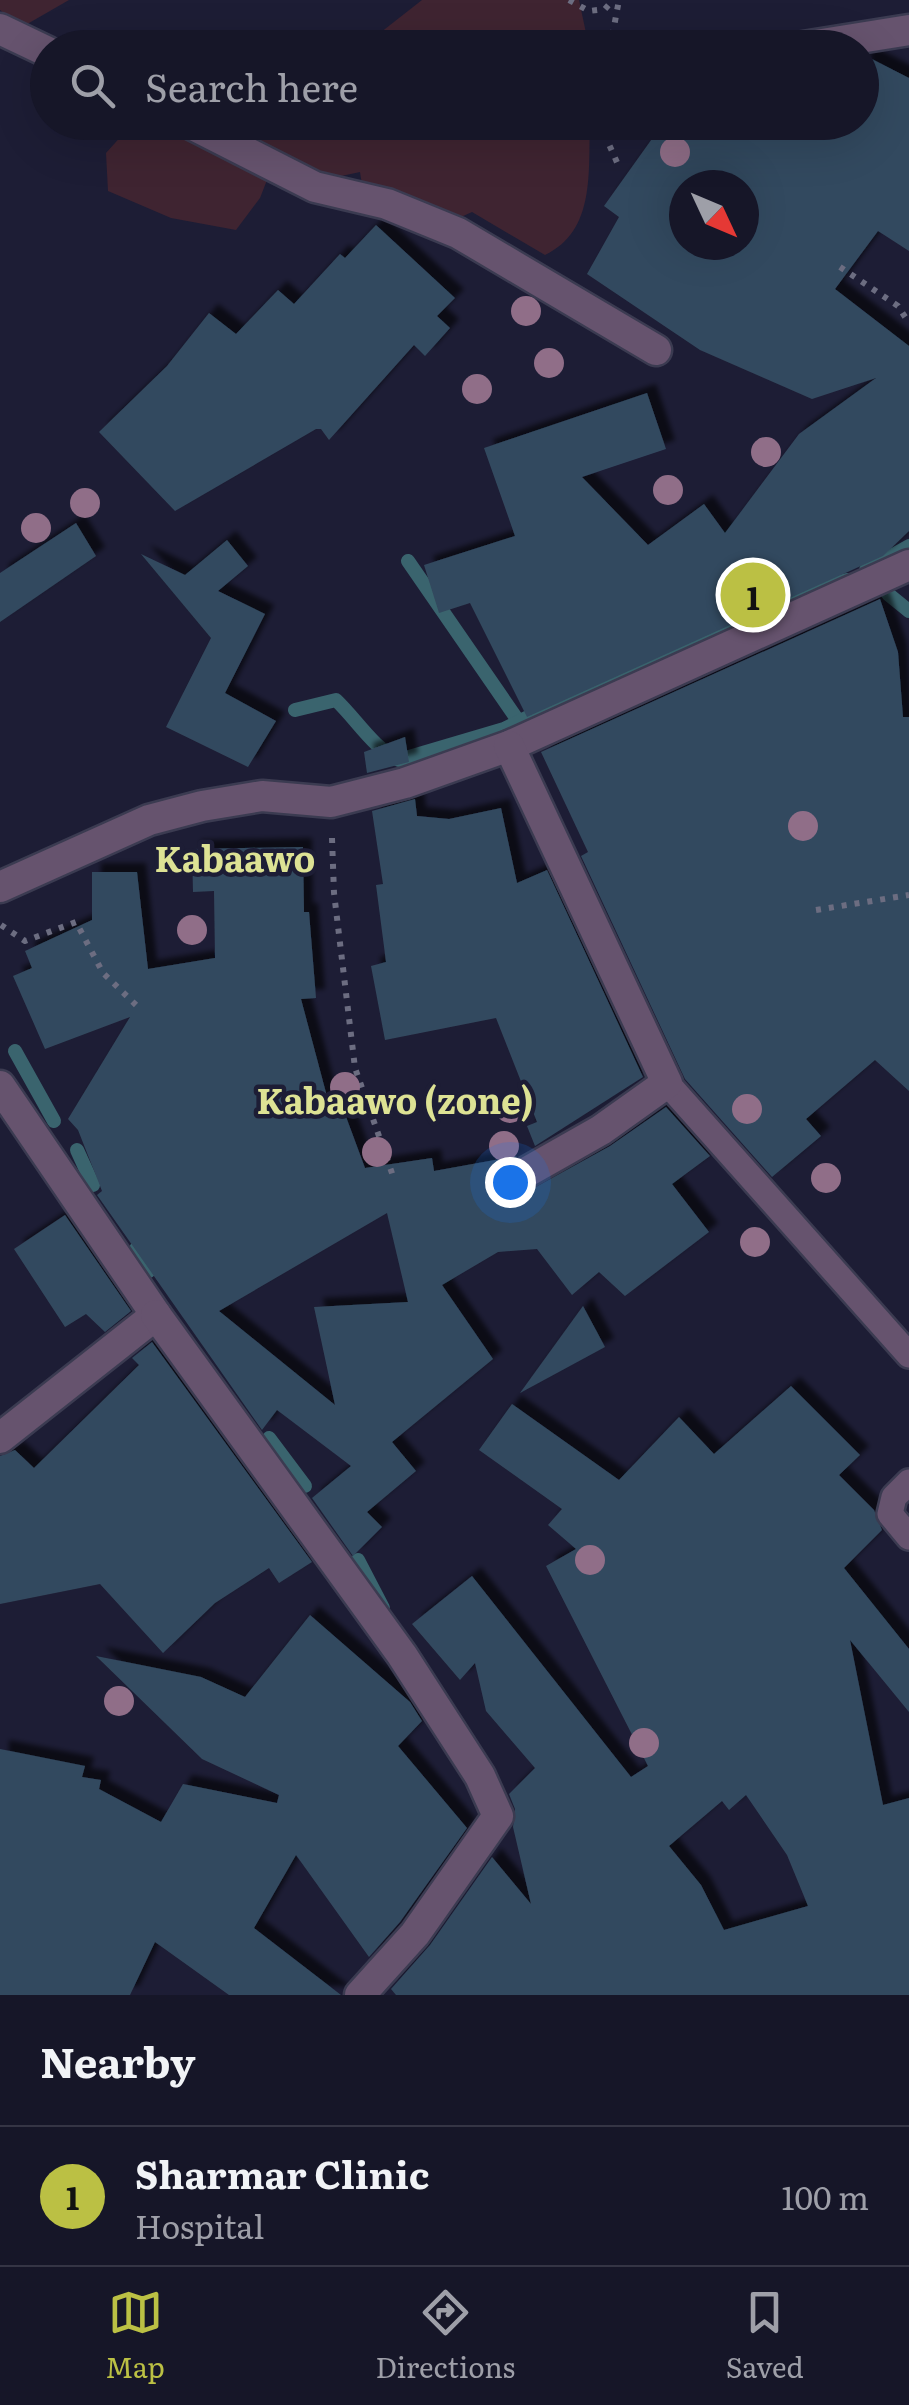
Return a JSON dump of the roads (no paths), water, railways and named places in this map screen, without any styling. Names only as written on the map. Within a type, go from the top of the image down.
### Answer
[{"type":"street","points":[[0,29],[30,43]]},
{"type":"street","points":[[879,35],[909,30]]},
{"type":"street","points":[[222,140],[316,188],[387,204],[458,234],[656,350]]},
{"type":"street","points":[[0,887],[166,816],[236,798],[332,802],[404,784],[509,746],[909,565]]},
{"type":"street","points":[[504,1185],[601,1130],[667,1084],[509,746]]},
{"type":"street","points":[[0,1086],[156,1314],[402,1655],[480,1776],[498,1816],[414,1934],[360,1995]]},
{"type":"street","points":[[0,1438],[156,1314]]},
{"type":"lane","points":[[667,1084],[909,1355]]},
{"type":"lane","points":[[909,1482],[894,1497],[890,1514],[909,1537]]},
{"type":"waterway","points":[[866,570],[909,546]]},
{"type":"waterway","points":[[408,561],[519,722]]},
{"type":"waterway","points":[[295,710],[336,700],[373,741],[399,760],[504,729],[554,704],[651,667],[784,597],[847,580]]},
{"type":"waterway","points":[[888,594],[909,611]]},
{"type":"waterway","points":[[15,1051],[54,1121]]},
{"type":"waterway","points":[[77,1150],[93,1185]]},
{"type":"waterway","points":[[136,1249],[149,1271]]},
{"type":"waterway","points":[[269,1438],[305,1486]]},
{"type":"waterway","points":[[358,1560],[383,1608]]},
{"type":"place","name":"Sharmar Clinic","points":[[753,595]]},
{"type":"district","name":"Kabaawo","points":[[235,857]]},
{"type":"district","name":"Kabaawo (zone)","points":[[395,1099]]}]
